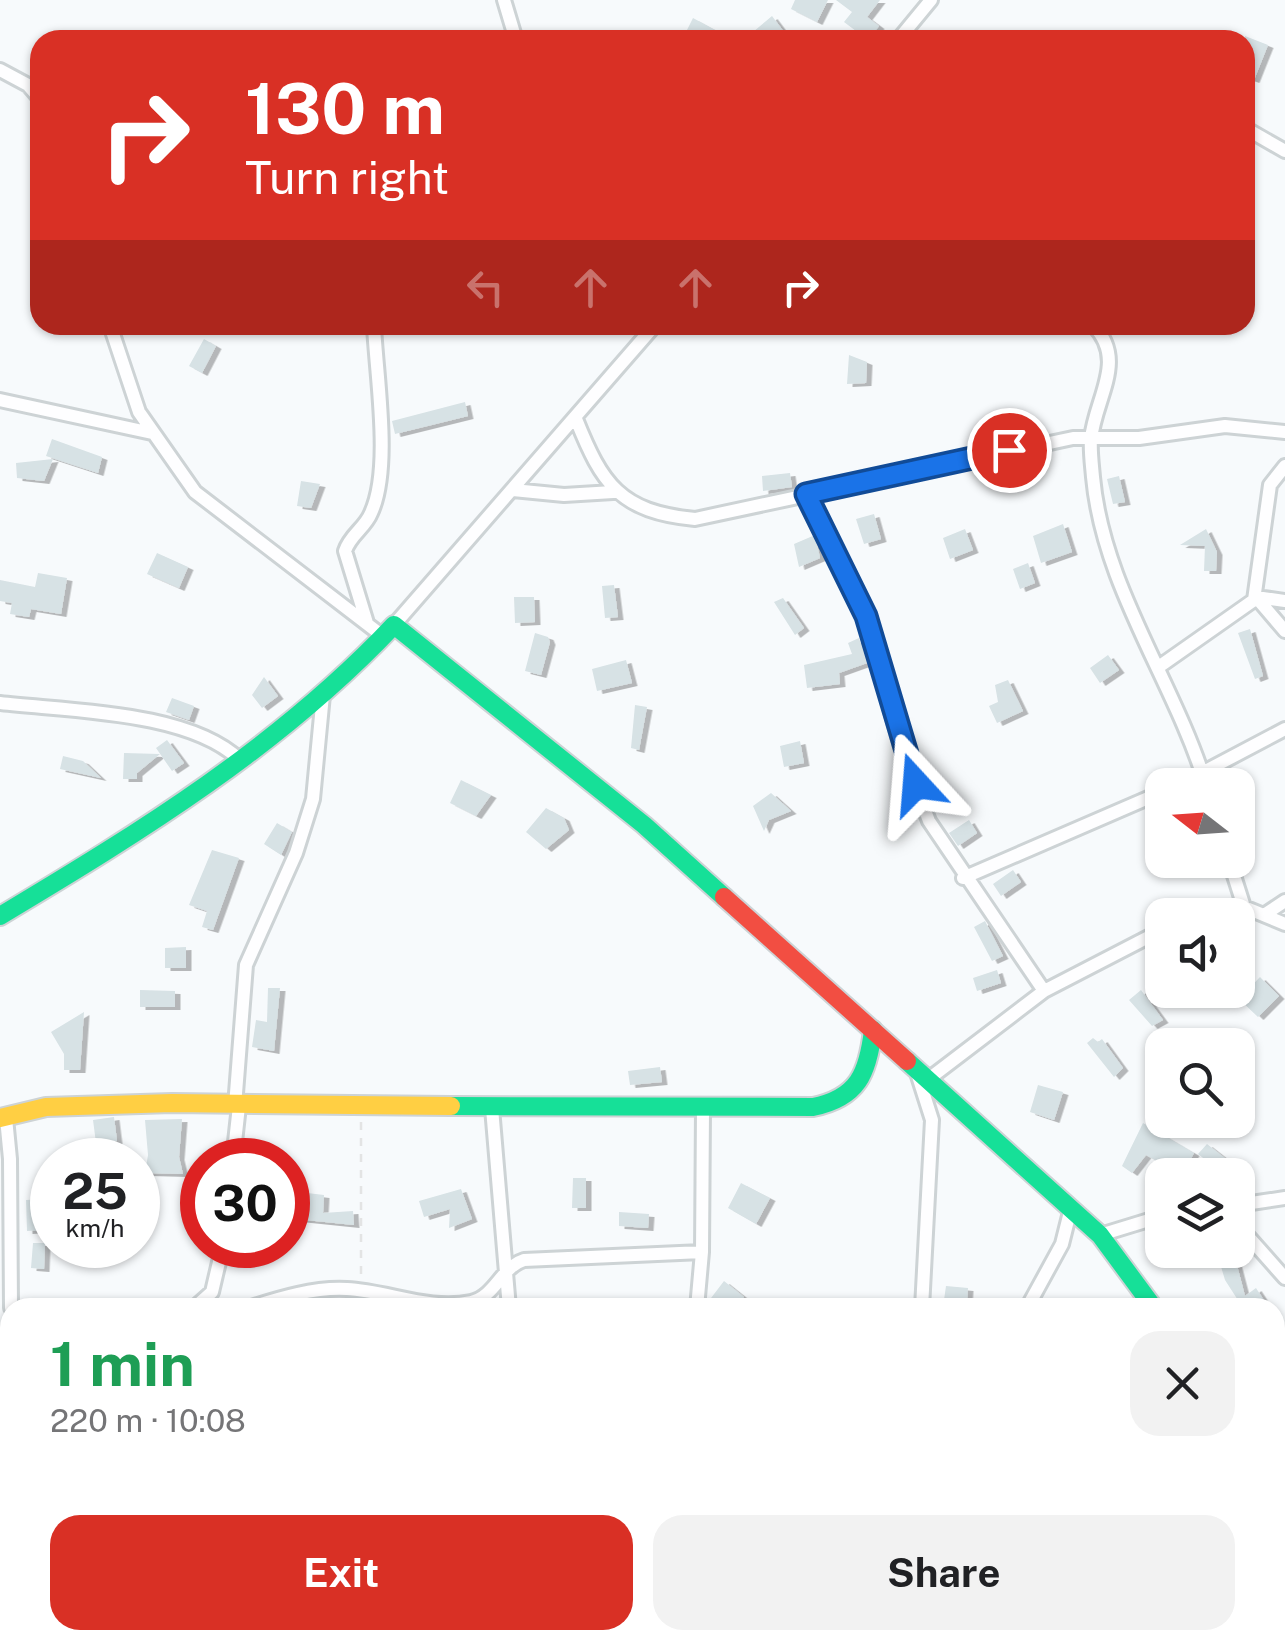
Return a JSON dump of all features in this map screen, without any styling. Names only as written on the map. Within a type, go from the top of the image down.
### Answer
[{"type":"street","points":[[504,0],[513,30]]},
{"type":"street","points":[[906,30],[931,0]]},
{"type":"street","points":[[0,70],[30,88]]},
{"type":"street","points":[[1255,134],[1285,150]]},
{"type":"street","points":[[113,335],[133,397],[152,433],[195,492],[367,626],[389,631],[644,825],[1100,1235],[1147,1298]]},
{"type":"street","points":[[367,626],[344,550],[348,539],[372,513],[380,474],[374,335]]},
{"type":"street","points":[[0,916],[300,719],[323,692],[389,631],[647,335]]},
{"type":"street","points":[[1103,335],[1107,339],[1110,363],[1092,438],[1103,546],[1160,666],[1200,768]]},
{"type":"street","points":[[0,400],[152,433]]},
{"type":"street","points":[[576,419],[594,465],[613,492],[647,510],[695,520],[1072,438],[1139,438],[1225,426],[1285,432]]},
{"type":"street","points":[[1285,466],[1270,485],[1256,596],[1285,632]]},
{"type":"street","points":[[513,490],[564,495],[613,492]]},
{"type":"street","points":[[806,494],[866,616],[902,746],[929,822],[1044,991]]},
{"type":"street","points":[[1160,666],[1256,596],[1285,601]]},
{"type":"street","points":[[235,1138],[246,965],[296,853],[313,799],[323,692]]},
{"type":"street","points":[[0,703],[184,730],[221,741],[240,760]]},
{"type":"street","points":[[1224,768],[1285,729]]},
{"type":"street","points":[[964,878],[1145,799]]},
{"type":"street","points":[[1267,913],[1285,901]]},
{"type":"street","points":[[1255,910],[1285,924]]},
{"type":"street","points":[[922,1077],[1044,991],[1145,939]]},
{"type":"street","points":[[11,1298],[10,1159],[3,1118],[46,1107],[828,1107],[850,1096],[868,1073],[873,1030]]},
{"type":"street","points":[[922,1077],[932,1120],[923,1298]]},
{"type":"street","points":[[492,1108],[507,1298]]},
{"type":"street","points":[[698,1298],[703,1110]]},
{"type":"street","points":[[1255,1202],[1285,1198]]},
{"type":"street","points":[[1032,1298],[1062,1244],[1071,1208]]},
{"type":"street","points":[[1100,1235],[1145,1221]]},
{"type":"street","points":[[1255,1244],[1285,1278]]},
{"type":"street","points":[[478,1298],[504,1277],[511,1266],[524,1260],[702,1252]]},
{"type":"street","points":[[205,1298],[212,1292],[218,1268]]},
{"type":"street","points":[[279,1298],[360,1290],[405,1298]]},
{"type":"path","points":[[360,1290],[361,1107]]},
{"type":"building","points":[[795,0],[828,0],[817,22],[791,9]]},
{"type":"building","points":[[836,0],[880,0],[867,17],[879,26],[876,30],[855,30],[844,22],[852,12]]},
{"type":"building","points":[[772,16],[782,30],[755,30]]},
{"type":"building","points":[[693,18],[715,30],[687,30]]},
{"type":"building","points":[[1255,40],[1268,45],[1255,78]]},
{"type":"building","points":[[204,339],[216,346],[202,373],[189,366]]},
{"type":"building","points":[[849,355],[867,362],[866,383],[847,384]]},
{"type":"building","points":[[465,402],[468,416],[395,434],[392,421]]},
{"type":"building","points":[[52,439],[102,457],[98,473],[46,456]]},
{"type":"building","points":[[53,459],[44,481],[17,478],[16,463]]},
{"type":"building","points":[[790,473],[792,487],[763,491],[762,476]]},
{"type":"building","points":[[1119,476],[1125,502],[1113,504],[1107,479]]},
{"type":"building","points":[[301,481],[320,484],[311,508],[297,506]]},
{"type":"building","points":[[874,514],[881,539],[864,544],[856,519]]},
{"type":"building","points":[[1063,524],[1072,552],[1041,563],[1033,536]]},
{"type":"building","points":[[965,529],[973,550],[950,559],[943,538]]},
{"type":"building","points":[[1206,529],[1217,552],[1216,571],[1204,571],[1205,546],[1180,545]]},
{"type":"building","points":[[815,535],[820,558],[799,567],[794,544]]},
{"type":"building","points":[[157,553],[188,567],[179,588],[147,574]]},
{"type":"building","points":[[1028,563],[1035,583],[1020,589],[1013,569]]},
{"type":"building","points":[[38,573],[67,578],[61,614],[31,609],[29,617],[10,614],[12,603],[0,601],[0,580],[35,587]]},
{"type":"building","points":[[614,585],[618,617],[605,618],[602,586]]},
{"type":"building","points":[[514,597],[534,597],[535,622],[515,623]]},
{"type":"building","points":[[783,598],[804,628],[795,635],[774,602]]},
{"type":"building","points":[[1250,629],[1263,676],[1255,679],[1238,633]]},
{"type":"building","points":[[535,633],[548,637],[550,642],[541,675],[525,671]]},
{"type":"building","points":[[859,638],[867,663],[839,673],[840,684],[807,688],[804,665],[852,654],[848,643]]},
{"type":"building","points":[[1108,655],[1119,670],[1100,683],[1090,668]]},
{"type":"building","points":[[626,660],[632,683],[597,691],[592,669]]},
{"type":"building","points":[[264,677],[278,696],[262,708],[252,695]]},
{"type":"building","points":[[1008,680],[1023,711],[997,723],[989,706],[998,702],[995,685]]},
{"type":"building","points":[[172,698],[194,706],[189,720],[166,712]]},
{"type":"building","points":[[635,705],[647,707],[639,750],[631,748]]},
{"type":"building","points":[[167,740],[184,763],[172,771],[156,748]]},
{"type":"building","points":[[800,741],[804,763],[784,767],[780,746]]},
{"type":"building","points":[[124,753],[160,754],[137,773],[137,779],[123,779]]},
{"type":"building","points":[[63,756],[83,761],[101,778],[60,769]]},
{"type":"building","points":[[461,780],[491,795],[476,816],[450,803]]},
{"type":"building","points":[[771,793],[791,811],[769,820],[764,831],[753,806]]},
{"type":"building","points":[[546,808],[564,818],[569,830],[546,849],[526,832]]},
{"type":"building","points":[[969,820],[977,833],[958,846],[949,833]]},
{"type":"building","points":[[277,823],[292,832],[281,855],[264,844]]},
{"type":"building","points":[[212,850],[239,858],[213,930],[202,927],[207,911],[189,905]]},
{"type":"building","points":[[1013,870],[1021,882],[1001,896],[993,884]]},
{"type":"building","points":[[985,921],[1003,956],[992,961],[974,927]]},
{"type":"building","points":[[186,947],[186,968],[165,968],[165,948]]},
{"type":"building","points":[[997,970],[1001,983],[977,991],[973,978]]},
{"type":"building","points":[[1260,977],[1279,996],[1258,1017],[1248,1008],[1255,1008],[1255,982]]},
{"type":"building","points":[[268,988],[280,988],[274,1051],[252,1047],[256,1020],[267,1022]]},
{"type":"building","points":[[140,990],[175,991],[175,1007],[140,1007]]},
{"type":"building","points":[[1141,990],[1145,1008],[1154,1008],[1163,1020],[1152,1026],[1129,1000]]},
{"type":"building","points":[[84,1012],[80,1070],[64,1070],[64,1054],[51,1032]]},
{"type":"building","points":[[1093,1038],[1098,1042],[1102,1039],[1123,1068],[1114,1077],[1087,1043]]},
{"type":"building","points":[[660,1067],[662,1082],[630,1085],[628,1071]]},
{"type":"building","points":[[1038,1085],[1063,1092],[1054,1120],[1030,1112]]},
{"type":"building","points":[[114,1117],[117,1138],[95,1138],[93,1120]]},
{"type":"building","points":[[182,1119],[180,1174],[160,1173],[160,1138],[147,1138],[145,1120]]},
{"type":"building","points":[[1143,1123],[1145,1138],[1168,1138],[1194,1153],[1191,1158],[1146,1155],[1132,1173],[1122,1166]]},
{"type":"building","points":[[1207,1144],[1225,1158],[1203,1158],[1198,1154]]},
{"type":"building","points":[[573,1178],[586,1178],[586,1208],[572,1208]]},
{"type":"building","points":[[741,1183],[770,1198],[756,1224],[728,1208]]},
{"type":"building","points":[[461,1189],[472,1219],[449,1228],[450,1209],[424,1217],[419,1201]]},
{"type":"building","points":[[310,1193],[324,1195],[323,1213],[353,1211],[354,1225],[310,1220]]},
{"type":"building","points":[[26,1200],[30,1200],[30,1231],[27,1231]]},
{"type":"building","points":[[619,1212],[649,1214],[648,1228],[619,1226]]},
{"type":"building","points":[[1221,1268],[1238,1268],[1245,1296],[1256,1288],[1262,1298],[1237,1298]]},
{"type":"building","points":[[724,1281],[744,1297],[743,1298],[711,1298]]},
{"type":"building","points":[[946,1286],[968,1288],[967,1298],[944,1298]]},
{"type":"traffic: fast","points":[[0,916],[105,852],[257,748],[350,669],[394,625],[644,825],[724,897]]},
{"type":"traffic: fast","points":[[451,1106],[813,1107],[841,1097],[858,1081],[868,1059],[873,1030]]},
{"type":"traffic: fast","points":[[907,1061],[1100,1235],[1147,1298]]},
{"type":"traffic: slow","points":[[0,1118],[46,1107],[172,1103],[451,1106]]},
{"type":"traffic: jam","points":[[724,897],[907,1061]]},
{"type":"route","points":[[916,784],[866,616],[806,494],[1009,450]]}]
